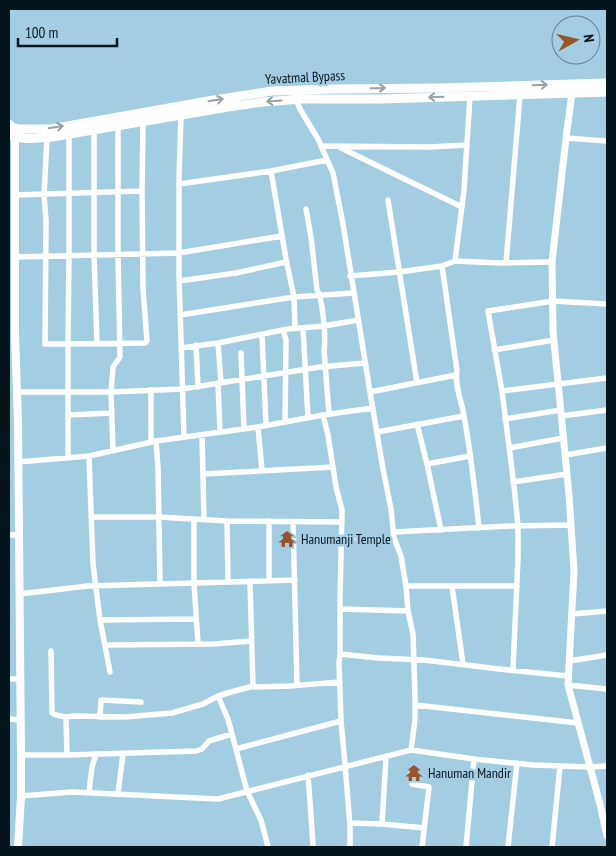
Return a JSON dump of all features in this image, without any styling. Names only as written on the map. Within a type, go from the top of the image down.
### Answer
[{"type":"main road","name":"Yavatmal Bypass","points":[[13,135],[28,139],[46,138],[295,95],[607,83]]},
{"type":"main road","name":"Yavatmal Bypass","points":[[13,135],[272,91],[295,95],[470,96],[607,92]]},
{"type":"main road","name":"Yavatmal Bypass","points":[[9,124],[12,127],[13,135]]},
{"type":"main road","points":[[13,135],[15,195],[15,257],[12,282],[13,374],[17,392],[21,756],[18,847]]},
{"type":"street","points":[[572,94],[552,262],[554,340],[574,571],[568,686],[590,768],[605,814],[607,836]]},
{"type":"street","points":[[295,95],[333,173],[343,224],[372,408],[394,535],[401,556],[413,634],[415,705],[411,750]]},
{"type":"street","points":[[506,263],[520,95]]},
{"type":"street","points":[[455,261],[462,207],[470,96]]},
{"type":"street","points":[[181,115],[179,281],[184,437]]},
{"type":"street","points":[[46,138],[44,195],[46,221],[45,344],[145,343],[147,341],[143,288],[142,122]]},
{"type":"street","points":[[113,451],[111,392],[113,367],[120,357],[118,126]]},
{"type":"street","points":[[94,130],[94,255],[97,343]]},
{"type":"street","points":[[68,134],[68,458]]},
{"type":"street","points":[[566,138],[607,141]]},
{"type":"street","points":[[321,146],[430,147],[467,145]]},
{"type":"street","points":[[339,147],[462,207]]},
{"type":"street","points":[[179,184],[271,171],[327,160]]},
{"type":"street","points":[[271,171],[286,262],[294,297],[295,328]]},
{"type":"street","points":[[15,195],[142,191]]},
{"type":"street","points":[[388,200],[417,383]]},
{"type":"street","points":[[306,209],[326,343],[324,350],[328,435],[336,487],[342,510],[339,664],[350,847]]},
{"type":"street","points":[[15,257],[179,253],[282,236]]},
{"type":"street","points":[[350,276],[442,266],[455,261],[552,262]]},
{"type":"street","points":[[179,281],[236,273],[286,262]]},
{"type":"street","points":[[442,266],[479,528]]},
{"type":"street","points":[[180,315],[294,297],[353,293]]},
{"type":"street","points":[[513,670],[518,526],[502,391],[488,311],[553,302],[607,304]]},
{"type":"street","points":[[181,348],[295,328],[324,326],[358,320]]},
{"type":"street","points":[[304,328],[308,418]]},
{"type":"street","points":[[283,330],[286,340],[285,421]]},
{"type":"street","points":[[262,335],[266,425]]},
{"type":"street","points":[[494,350],[554,340]]},
{"type":"street","points":[[218,343],[220,432]]},
{"type":"street","points":[[196,345],[198,387]]},
{"type":"street","points":[[241,353],[244,429]]},
{"type":"street","points":[[17,392],[111,392],[198,387],[285,372],[365,363]]},
{"type":"street","points":[[370,392],[456,375]]},
{"type":"street","points":[[502,391],[607,378]]},
{"type":"street","points":[[151,390],[154,442],[158,468],[160,583]]},
{"type":"street","points":[[18,462],[89,456],[154,442],[372,408]]},
{"type":"street","points":[[505,419],[607,410]]},
{"type":"street","points":[[68,414],[112,413]]},
{"type":"street","points":[[377,432],[464,416]]},
{"type":"street","points":[[416,424],[427,464],[440,530]]},
{"type":"street","points":[[258,427],[262,471]]},
{"type":"street","points":[[202,434],[204,519]]},
{"type":"street","points":[[509,448],[563,438]]},
{"type":"street","points":[[565,455],[607,448]]},
{"type":"street","points":[[89,456],[93,564],[100,620],[110,672]]},
{"type":"street","points":[[427,464],[470,456]]},
{"type":"street","points":[[203,474],[333,468]]},
{"type":"street","points":[[513,482],[567,474]]},
{"type":"street","points":[[91,517],[342,522]]},
{"type":"street","points":[[194,519],[194,583],[198,644]]},
{"type":"street","points":[[227,521],[228,582]]},
{"type":"street","points":[[269,580],[270,521]]},
{"type":"street","points":[[293,522],[297,685]]},
{"type":"street","points":[[342,538],[440,530],[571,525]]},
{"type":"street","points":[[9,535],[19,535]]},
{"type":"street","points":[[19,594],[96,586],[295,580]]},
{"type":"street","points":[[250,581],[254,687]]},
{"type":"street","points":[[406,586],[516,586]]},
{"type":"street","points":[[452,586],[463,664]]},
{"type":"street","points":[[340,608],[408,611]]},
{"type":"street","points":[[572,614],[607,611]]},
{"type":"street","points":[[100,620],[196,619]]},
{"type":"street","points":[[105,645],[198,644],[251,641]]},
{"type":"street","points":[[51,652],[52,713],[66,717],[172,713],[203,704],[218,696],[254,687],[340,682]]},
{"type":"street","points":[[340,654],[415,659],[568,676]]},
{"type":"street","points":[[569,661],[607,655]]},
{"type":"street","points":[[9,679],[20,679]]},
{"type":"street","points":[[568,686],[607,690]]},
{"type":"street","points":[[218,696],[228,719],[247,791],[261,820],[268,847]]},
{"type":"street","points":[[100,717],[102,700],[141,702]]},
{"type":"street","points":[[415,705],[578,723]]},
{"type":"street","points":[[66,717],[67,755]]},
{"type":"street","points":[[9,720],[20,720]]},
{"type":"street","points":[[236,749],[341,721]]},
{"type":"street","points":[[21,756],[200,750],[209,741],[232,734]]},
{"type":"street","points":[[20,796],[89,792],[218,799],[411,750],[517,763],[590,768],[607,766]]},
{"type":"street","points":[[89,792],[92,767],[96,754]]},
{"type":"street","points":[[118,793],[123,754]]},
{"type":"street","points":[[382,824],[386,756]]},
{"type":"street","points":[[466,847],[474,759]]},
{"type":"street","points":[[508,847],[517,763]]},
{"type":"street","points":[[552,847],[560,766]]},
{"type":"street","points":[[308,775],[312,844]]},
{"type":"street","points":[[412,784],[429,786],[422,847]]},
{"type":"street","points":[[350,823],[424,828]]},
{"type":"place","name":"Hanumanji Temple","points":[[287,539]]},
{"type":"place","name":"Hanuman Mandir","points":[[414,773]]}]
